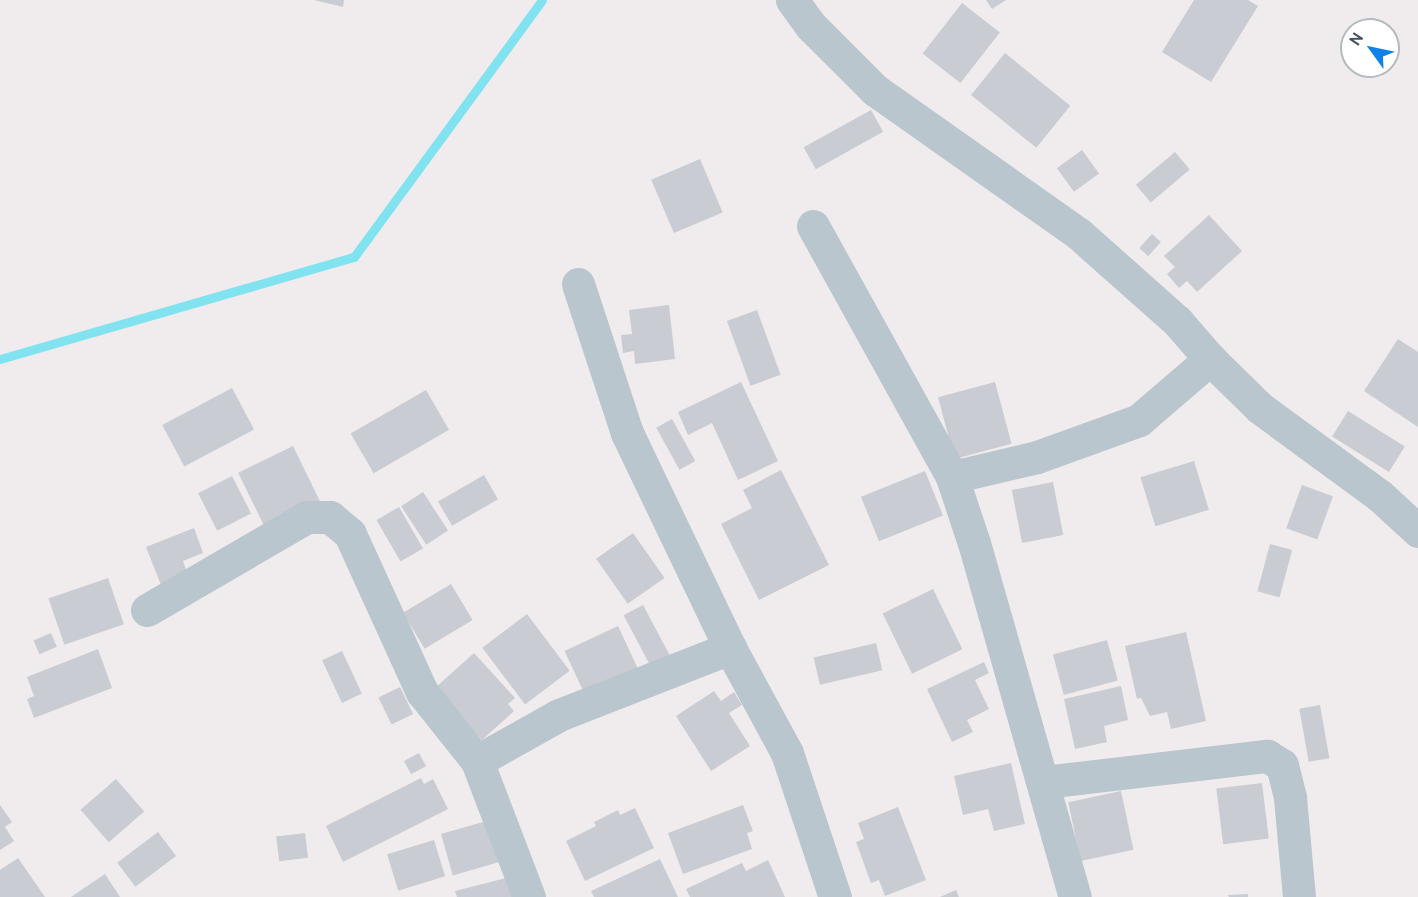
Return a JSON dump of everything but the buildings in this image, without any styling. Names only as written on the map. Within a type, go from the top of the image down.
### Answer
[{"type":"street","points":[[792,0],[811,26],[875,90],[1079,234],[1178,321],[1210,359],[1260,408],[1379,495],[1418,531]]},
{"type":"street","points":[[813,226],[952,477],[1044,782],[1075,897]]},
{"type":"street","points":[[578,284],[627,433],[730,648],[787,753],[835,897]]},
{"type":"street","points":[[952,477],[1036,457],[1138,420],[1210,359]]},
{"type":"street","points":[[147,610],[307,517],[330,517],[350,534],[422,692],[477,762],[529,897]]},
{"type":"street","points":[[477,762],[559,715],[730,648]]},
{"type":"street","points":[[1044,782],[1267,756],[1282,765],[1287,787],[1299,897]]},
{"type":"waterway","points":[[0,359],[354,257],[542,0]]}]
